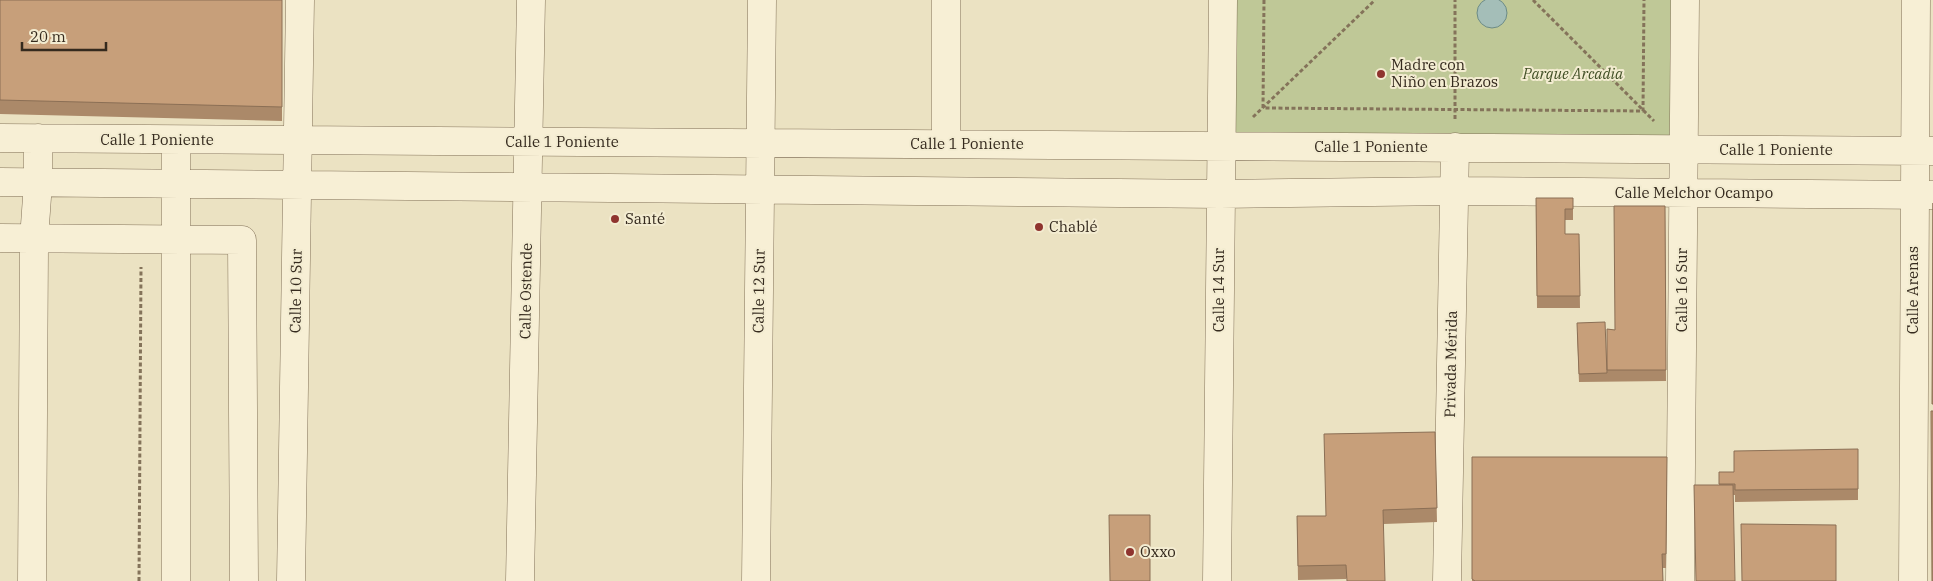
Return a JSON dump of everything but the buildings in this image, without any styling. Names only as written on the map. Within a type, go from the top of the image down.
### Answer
[{"type":"street","name":"Calle 10 Sur","points":[[291,581],[300,0]]},
{"type":"street","name":"Calle Ostende","points":[[520,581],[531,0]]},
{"type":"street","name":"Calle 12 Sur","points":[[756,581],[762,0]]},
{"type":"street","points":[[946,0],[946,144]]},
{"type":"street","name":"Calle 14 Sur","points":[[1217,581],[1223,0]]},
{"type":"street","name":"Calle 16 Sur","points":[[1680,581],[1685,0]]},
{"type":"street","name":"Calle Arenas","points":[[1912,581],[1923,194],[1923,151],[1916,0]]},
{"type":"street","name":"Calle 1 Poniente","points":[[0,138],[1923,151]]},
{"type":"street","points":[[32,581],[34,256],[38,183],[38,138]]},
{"type":"street","points":[[176,140],[176,581]]},
{"type":"street","name":"Privada Mérida","points":[[1447,581],[1455,147]]},
{"type":"street","points":[[0,182],[1220,194],[1455,191]]},
{"type":"street","name":"Calle Melchor Ocampo","points":[[1455,191],[1683,194],[1923,194]]},
{"type":"street","points":[[0,238],[242,240],[244,581]]},
{"type":"path","points":[[1263,108],[1264,0]]},
{"type":"path","points":[[1221,146],[1375,0]]},
{"type":"path","points":[[1455,0],[1455,147]]},
{"type":"path","points":[[1533,0],[1683,149]]},
{"type":"path","points":[[1643,111],[1644,0]]},
{"type":"path","points":[[1263,108],[1643,111]]},
{"type":"path","points":[[139,581],[141,240]]},
{"type":"green space","name":"Parque Arcadia","points":[[1223,0],[1685,0],[1683,149],[1221,146]]},
{"type":"water","points":[[1492,-2],[1503,2],[1507,13],[1503,24],[1492,28],[1481,24],[1477,13],[1481,2]]},
{"type":"place","name":"Madre con Niño en Brazos","points":[[1381,74]]},
{"type":"place","name":"Santé","points":[[615,219]]},
{"type":"place","name":"Chablé","points":[[1039,227]]},
{"type":"place","name":"Oxxo","points":[[1130,552]]}]
